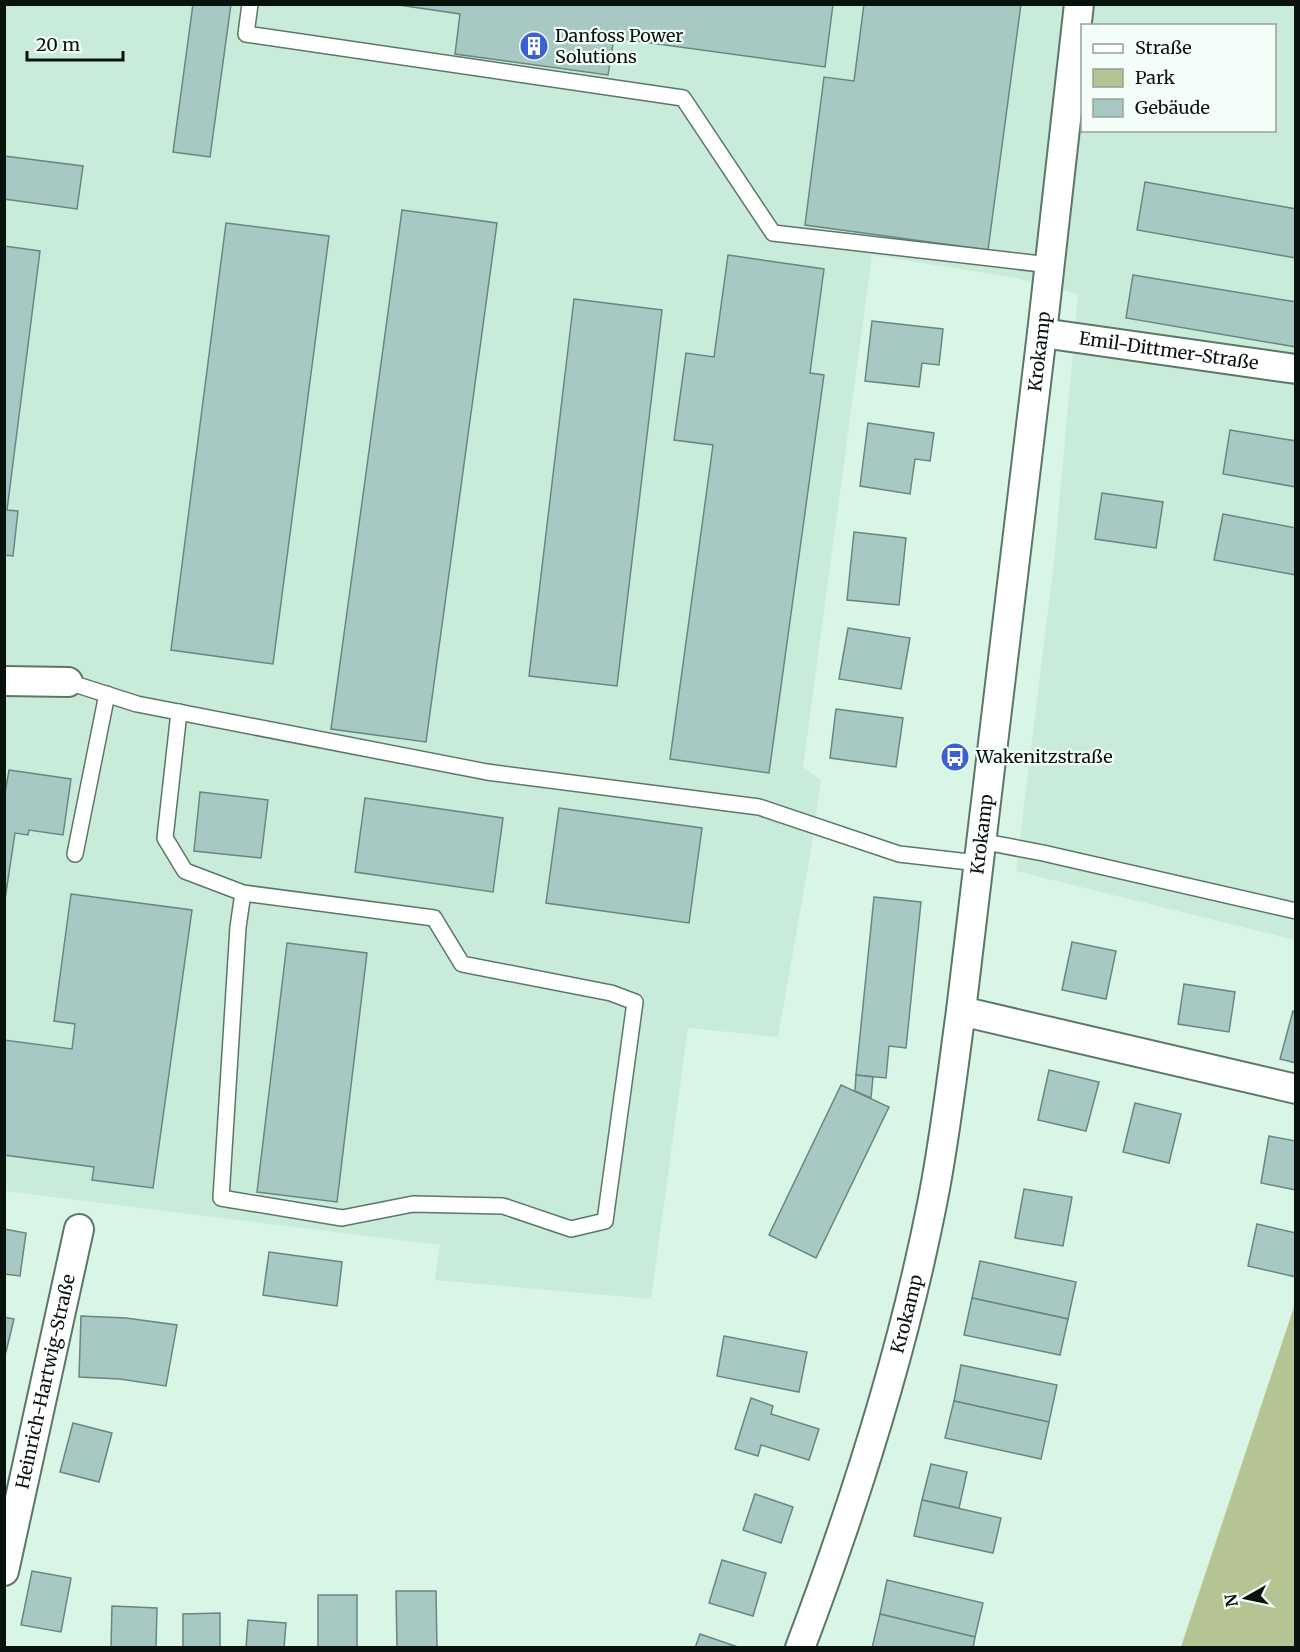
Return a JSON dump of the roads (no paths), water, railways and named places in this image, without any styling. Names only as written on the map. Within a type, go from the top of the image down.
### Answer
[{"type":"street","name":"Krokamp","points":[[800,1647],[833,1559],[889,1384],[932,1204],[948,1110],[1042,333],[1079,4]]},
{"type":"street","name":"Emil-Dittmer-Straße","points":[[1042,333],[1296,369]]},
{"type":"street","points":[[4,681],[68,682]]},
{"type":"street","points":[[961,1011],[1296,1089]]},
{"type":"street","name":"Heinrich-Hartwig-Straße","points":[[4,1571],[79,1229]]},
{"type":"lane","points":[[250,4],[246,34],[683,98],[773,233],[1050,265]]},
{"type":"lane","points":[[68,682],[137,704],[487,772],[759,807],[899,854],[1043,853],[1296,911]]},
{"type":"lane","points":[[75,854],[107,694]]},
{"type":"lane","points":[[179,712],[165,838],[185,871],[243,892],[434,918],[462,964],[611,993],[635,1002],[605,1221],[571,1229],[503,1206],[413,1204],[342,1218],[221,1198],[238,927],[243,892]]},
{"type":"place","name":"Danfoss Power Solutions","points":[[534,46]]},
{"type":"place","name":"Wakenitzstraße","points":[[955,757]]}]
